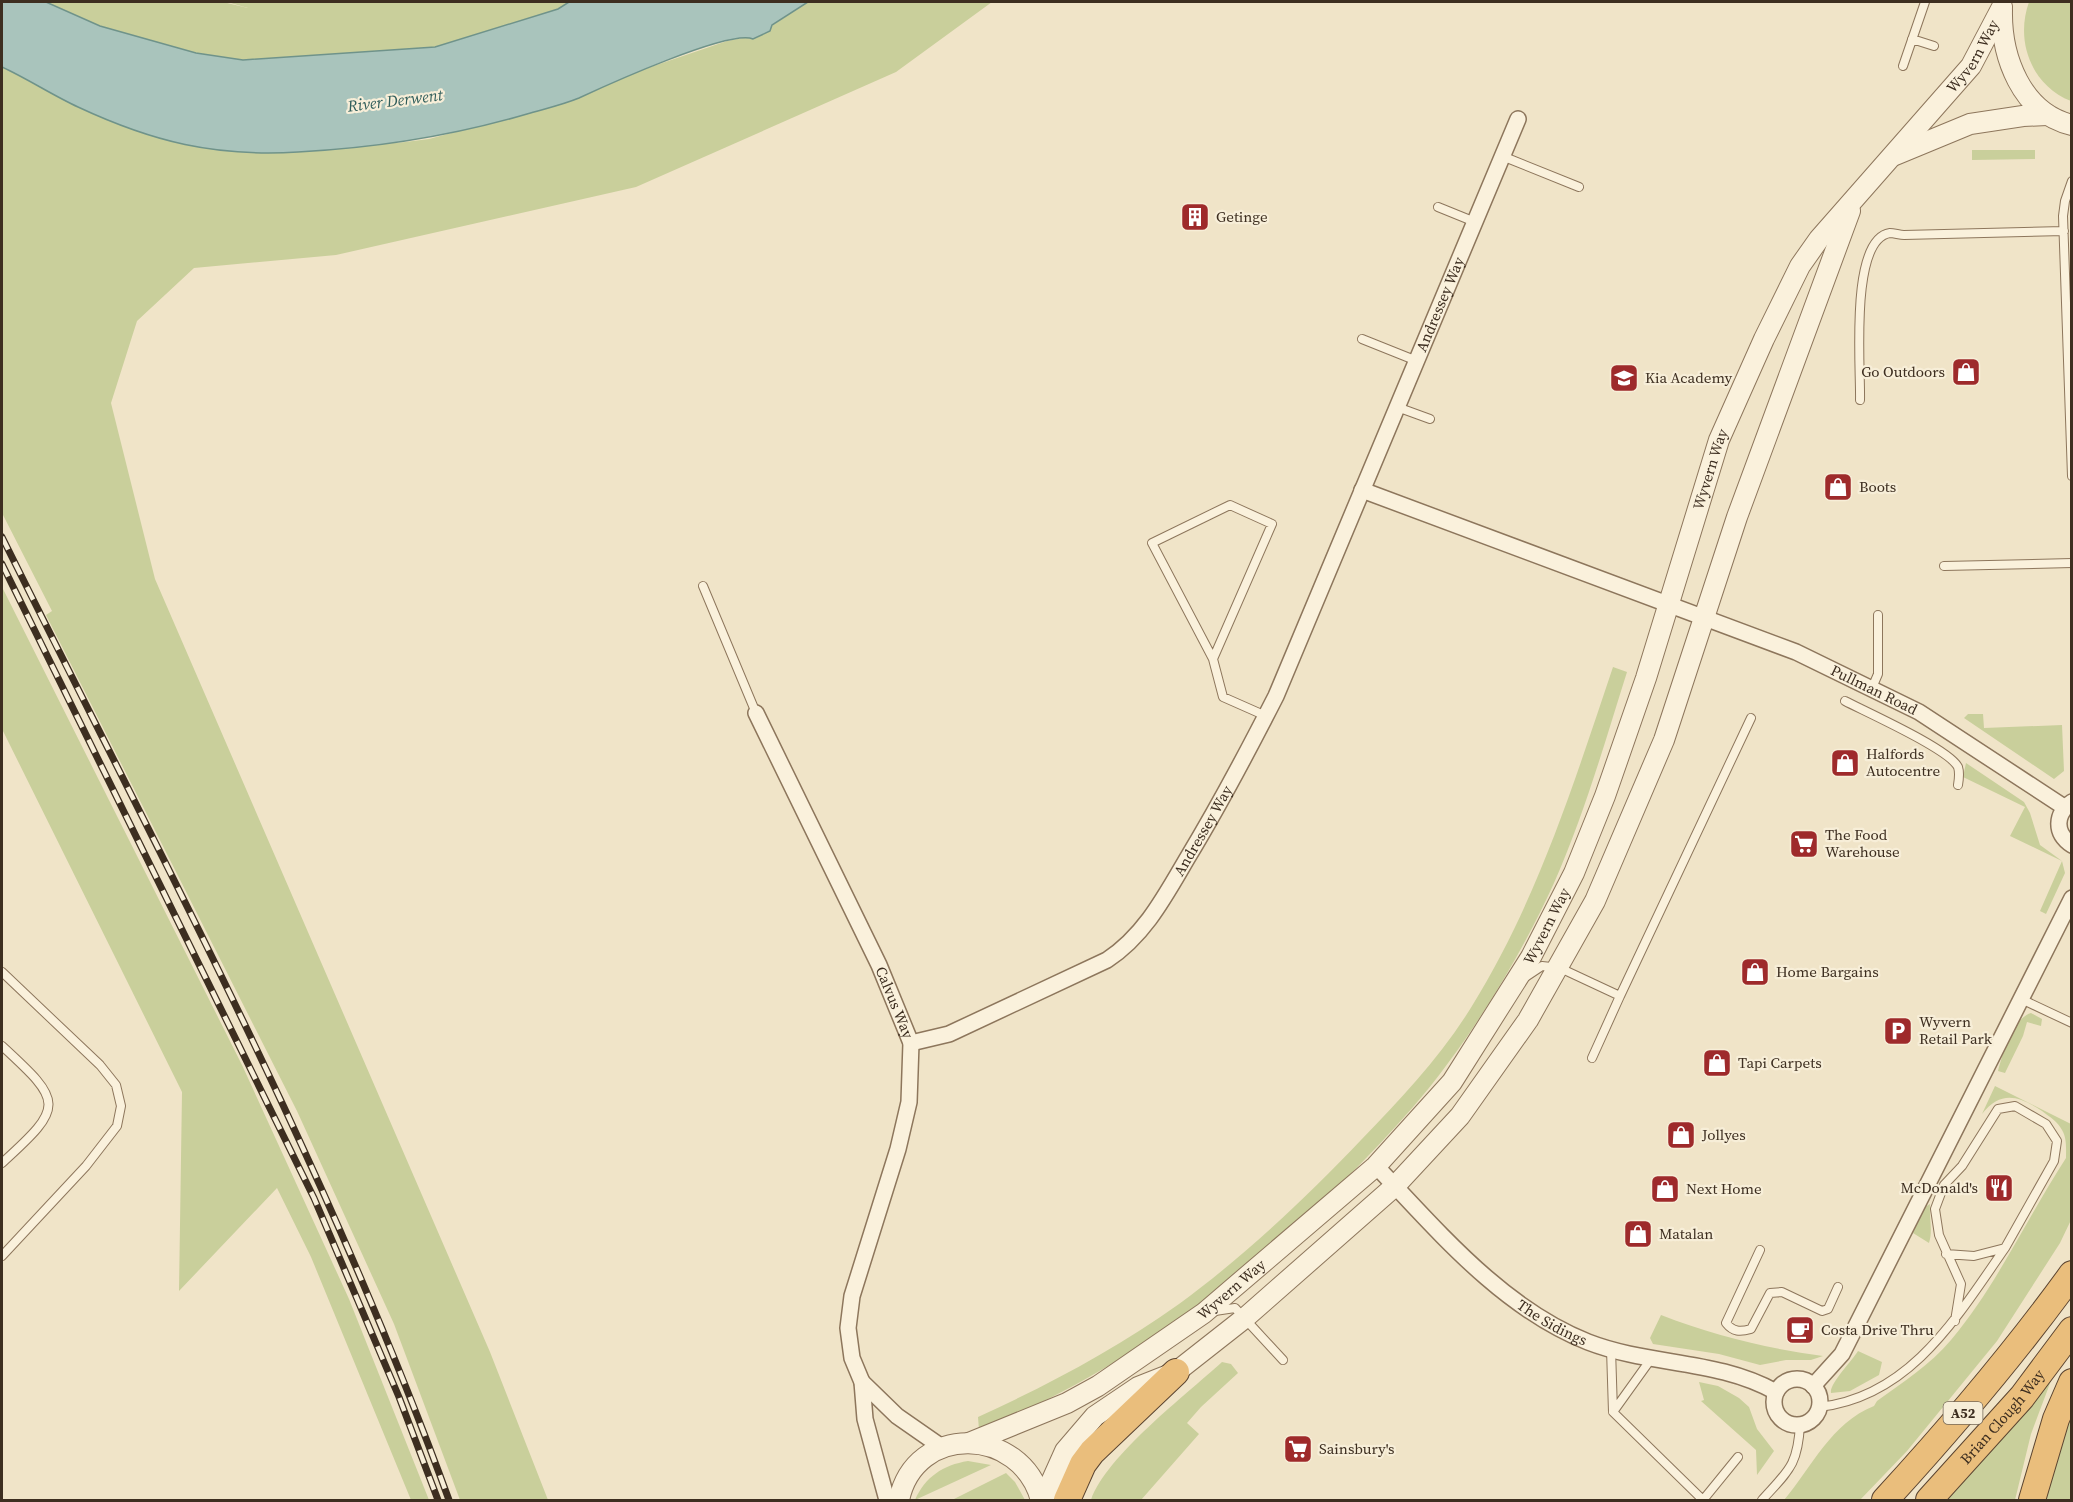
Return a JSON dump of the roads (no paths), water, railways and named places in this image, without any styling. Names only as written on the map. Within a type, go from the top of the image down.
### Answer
[{"type":"highway","name":"A52","points":[[1885,1500],[1953,1426],[2037,1323],[2072,1274]]},
{"type":"highway","name":"Brian Clough Way","points":[[1929,1500],[2022,1397],[2072,1330]]},
{"type":"highway","points":[[1067,1500],[1083,1464],[1092,1452],[1176,1372]]},
{"type":"highway","points":[[2032,1500],[2056,1419],[2072,1382]]},
{"type":"street","points":[[2003,4],[2002,33],[2012,68],[2028,96],[2047,116],[2072,125]]},
{"type":"street","name":"Wyvern Way","points":[[969,1443],[1067,1403],[1098,1386],[1204,1313],[1376,1166],[1452,1082],[1514,984],[1574,873],[1605,796],[1719,440],[1764,339],[1800,266],[1819,239],[1971,66],[2003,4]]},
{"type":"street","name":"Wyvern Way","points":[[1892,156],[1970,124],[2013,117],[2047,116]]},
{"type":"street","name":"Andressey Way","points":[[911,1043],[949,1034],[1107,960],[1127,946],[1152,917],[1229,789],[1266,716],[1518,120]]},
{"type":"street","name":"Wyvern Way","points":[[1042,1500],[1065,1451],[1095,1416],[1138,1387],[1176,1372],[1246,1317],[1395,1186],[1428,1153],[1495,1070],[1560,968],[1627,832],[1679,701],[1779,399],[1853,201]]},
{"type":"street","points":[[1362,490],[1668,605]]},
{"type":"street","name":"Pullman Road","points":[[1668,605],[1796,652],[1872,688],[1963,738],[2068,805]]},
{"type":"street","name":"Calvus Way","points":[[756,713],[879,965],[911,1043],[909,1102],[898,1149],[852,1296],[848,1328],[852,1358],[862,1382]]},
{"type":"street","points":[[2068,805],[2060,813],[2058,827],[2065,840],[2072,845]]},
{"type":"street","points":[[1813,1386],[1842,1354],[2072,898]]},
{"type":"street","name":"The Sidings","points":[[1376,1166],[1507,1295],[1552,1326],[1588,1342],[1611,1349],[1651,1359],[1720,1369],[1748,1377],[1776,1392]]},
{"type":"street","points":[[1793,1379],[1807,1381],[1817,1392],[1819,1407],[1812,1419],[1800,1424],[1786,1422],[1776,1413],[1774,1406],[1776,1392],[1786,1382],[1793,1379]]},
{"type":"street","points":[[862,1382],[897,1416],[943,1448]]},
{"type":"street","points":[[862,1382],[865,1419],[887,1500]]},
{"type":"street","points":[[900,1500],[908,1478],[917,1466],[943,1448],[969,1443],[986,1445],[1011,1455],[1028,1471],[1042,1500]]},
{"type":"lane","points":[[1903,66],[1925,2]]},
{"type":"lane","points":[[1912,39],[1934,46]]},
{"type":"lane","points":[[1502,156],[1579,187]]},
{"type":"lane","points":[[2072,181],[2065,201],[2064,231],[2072,476]]},
{"type":"lane","points":[[1438,207],[1475,222]]},
{"type":"lane","points":[[1860,400],[1861,282],[1866,258],[1881,238],[1890,233],[1904,235],[2064,231]]},
{"type":"lane","points":[[1362,339],[1417,361]]},
{"type":"lane","points":[[1397,406],[1430,419]]},
{"type":"lane","points":[[1213,658],[1272,524],[1230,505],[1152,543],[1213,658],[1223,697],[1266,716]]},
{"type":"lane","points":[[1944,566],[2072,562]]},
{"type":"lane","points":[[703,586],[756,713]]},
{"type":"lane","points":[[1872,688],[1878,674],[1878,615]]},
{"type":"lane","points":[[1845,701],[1927,743],[1951,760],[1957,765],[1960,774],[1958,785]]},
{"type":"lane","points":[[1592,1058],[1751,718]]},
{"type":"lane","points":[[1514,984],[1542,966],[1560,968],[1620,996]]},
{"type":"lane","points":[[2,972],[100,1065],[116,1085],[122,1106],[117,1126],[86,1166],[2,1256]]},
{"type":"lane","points":[[2021,999],[2072,1023]]},
{"type":"lane","points":[[2,1046],[42,1082],[48,1095],[50,1108],[28,1139],[2,1163]]},
{"type":"lane","points":[[1819,1407],[1863,1397],[1888,1384],[1935,1345],[1955,1320],[2005,1248],[2054,1161],[2057,1147],[2052,1130],[2015,1106],[2003,1107],[1992,1115],[1962,1166],[1944,1185],[1938,1197],[1935,1218],[1946,1254],[1961,1284],[1955,1320]]},
{"type":"lane","points":[[1946,1254],[1974,1256],[2005,1248]]},
{"type":"lane","points":[[1761,1250],[1726,1323],[1731,1329],[1740,1332],[1751,1329],[1770,1293],[1782,1292],[1822,1311],[1828,1309],[1838,1287]]},
{"type":"lane","points":[[1204,1313],[1235,1308],[1246,1317],[1283,1360]]},
{"type":"lane","points":[[1611,1349],[1613,1412],[1703,1500],[1738,1457]]},
{"type":"lane","points":[[1613,1412],[1651,1359]]},
{"type":"lane","points":[[1762,1500],[1794,1464],[1799,1446],[1800,1424]]},
{"type":"water","name":"River Derwent","points":[[2,2],[46,2],[100,26],[196,53],[243,60],[435,47],[558,9],[569,2],[808,2],[772,25],[770,31],[753,39],[740,38],[695,50],[579,98],[546,109],[471,129],[414,140],[327,150],[268,153],[212,149],[132,130],[78,107],[2,67]]},
{"type":"railway","points":[[2,537],[181,893],[296,1133],[401,1376],[449,1500]]},
{"type":"railway","points":[[2,564],[314,1198],[399,1397],[438,1500]]},
{"type":"place","name":"Getinge","points":[[1195,217]]},
{"type":"place","name":"Go Outdoors","points":[[1966,372]]},
{"type":"place","name":"Kia Academy","points":[[1624,378]]},
{"type":"place","name":"Boots","points":[[1838,487]]},
{"type":"place","name":"Halfords Autocentre","points":[[1845,763]]},
{"type":"place","name":"The Food Warehouse","points":[[1804,844]]},
{"type":"place","name":"Home Bargains","points":[[1755,972]]},
{"type":"place","name":"Wyvern Retail Park","points":[[1898,1031]]},
{"type":"place","name":"Tapi Carpets","points":[[1717,1063]]},
{"type":"place","name":"Jollyes","points":[[1681,1135]]},
{"type":"place","name":"McDonald's","points":[[1999,1188]]},
{"type":"place","name":"Next Home","points":[[1665,1189]]},
{"type":"place","name":"Matalan","points":[[1638,1234]]},
{"type":"place","name":"Costa Drive Thru","points":[[1800,1330]]},
{"type":"place","name":"Sainsbury's","points":[[1298,1449]]}]
